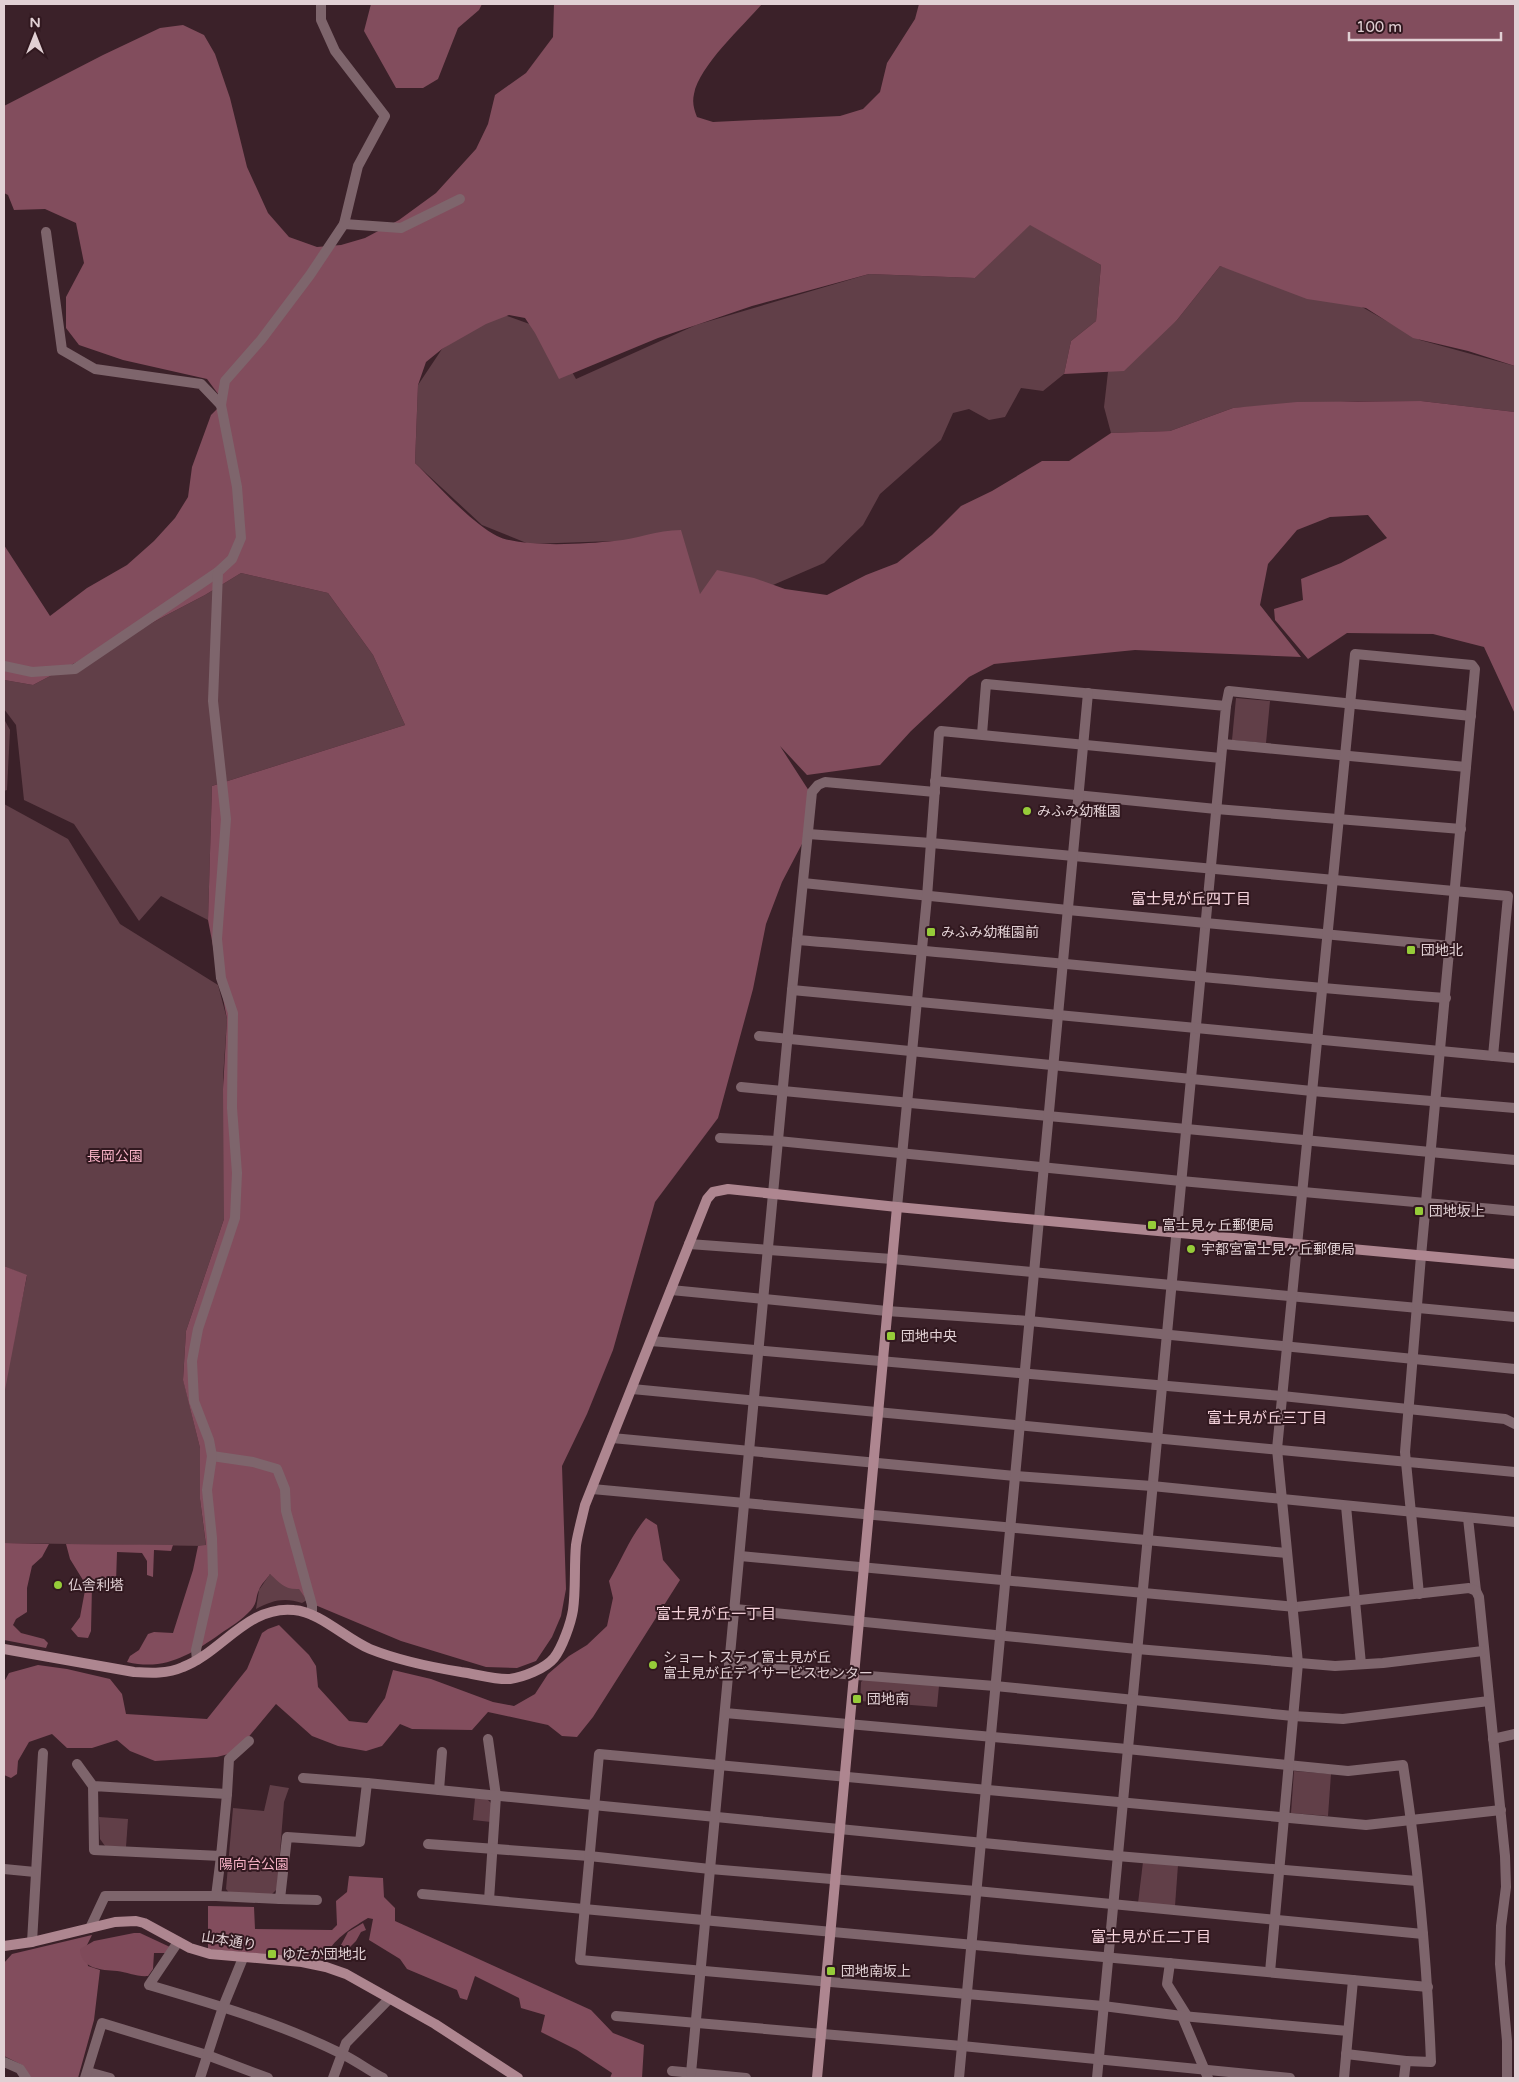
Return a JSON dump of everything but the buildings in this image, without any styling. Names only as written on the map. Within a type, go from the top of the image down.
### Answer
[{"type":"street","points":[[4,666],[32,672],[75,669],[218,572],[232,559],[241,538],[237,487],[221,405],[225,381],[261,340],[310,275],[344,224],[358,166],[385,116],[335,51],[321,20],[321,4]]},
{"type":"street","points":[[344,224],[401,228],[460,199]]},
{"type":"street","points":[[46,232],[62,350],[95,369],[201,384],[221,405]]},
{"type":"street","points":[[197,1660],[196,1650],[213,1575],[212,1538],[207,1490],[212,1456],[209,1440],[194,1402],[192,1361],[198,1329],[235,1218],[237,1174],[232,1108],[233,1013],[221,978],[217,939],[226,819],[213,701],[218,572]]},
{"type":"street","points":[[1270,1972],[1298,1664],[1277,1449],[1355,654],[1472,664],[1475,669],[1408,1410],[1405,1461],[1419,1594]]},
{"type":"street","points":[[982,734],[986,684],[1226,706]]},
{"type":"street","points":[[1097,2078],[1190,1078],[1229,691],[1471,716]]},
{"type":"street","points":[[959,2078],[1088,693]]},
{"type":"street","points":[[817,2078],[927,897],[939,733],[941,731],[982,734],[1221,758]]},
{"type":"street","points":[[1223,744],[1466,767]]},
{"type":"street","points":[[935,781],[1461,829]]},
{"type":"street","points":[[691,2073],[812,792],[818,785],[825,782],[935,792]]},
{"type":"street","points":[[808,834],[931,843],[1508,896],[1493,1056]]},
{"type":"street","points":[[803,883],[927,897],[1451,946]]},
{"type":"street","points":[[797,940],[922,950],[1322,989],[1446,998]]},
{"type":"street","points":[[792,990],[1515,1058]]},
{"type":"street","points":[[759,1036],[1312,1091],[1515,1108]]},
{"type":"street","points":[[741,1087],[1515,1160]]},
{"type":"street","points":[[720,1138],[778,1141],[1181,1181],[1515,1210]]},
{"type":"street","points":[[4,1649],[104,1668],[151,1674],[183,1667],[197,1660],[257,1617],[275,1610],[295,1610],[312,1615],[359,1644],[389,1657],[425,1666],[508,1679],[531,1673],[554,1659],[566,1634],[573,1610],[576,1545],[585,1505],[707,1199],[714,1192],[728,1189],[897,1207],[1515,1264]]},
{"type":"street","points":[[689,1244],[892,1259],[1034,1274],[1515,1317]]},
{"type":"street","points":[[671,1290],[887,1311],[1029,1321],[1515,1369]]},
{"type":"street","points":[[650,1341],[1282,1396],[1505,1420],[1515,1424]]},
{"type":"street","points":[[632,1389],[1515,1472]]},
{"type":"street","points":[[612,1438],[1015,1476],[1152,1486],[1515,1522]]},
{"type":"street","points":[[212,1456],[254,1462],[277,1469],[285,1489],[286,1511],[312,1605],[312,1615]]},
{"type":"street","points":[[592,1489],[1287,1553]]},
{"type":"street","points":[[1346,1506],[1361,1664]]},
{"type":"street","points":[[1468,1518],[1476,1591],[1479,1596],[1483,1651],[1501,1810],[1506,1887],[1501,1926],[1500,1964],[1507,2041],[1507,2078]]},
{"type":"street","points":[[740,1556],[1292,1606],[1469,1588],[1476,1591]]},
{"type":"street","points":[[735,1609],[1298,1664],[1335,1666],[1483,1651]]},
{"type":"street","points":[[729,1664],[995,1686],[1293,1716],[1343,1719],[1489,1701]]},
{"type":"street","points":[[725,1713],[1127,1749],[1288,1767],[1348,1771],[1402,1765],[1411,1820],[1423,1934],[1428,1987],[1431,2062],[1346,2054]]},
{"type":"street","points":[[1493,1739],[1515,1734]]},
{"type":"street","points":[[488,1739],[496,1796],[489,1900]]},
{"type":"street","points":[[216,1896],[229,1759],[249,1741]]},
{"type":"street","points":[[439,1790],[442,1752]]},
{"type":"street","points":[[32,1942],[43,1753]]},
{"type":"street","points":[[1348,2031],[1185,2016],[1103,2006],[580,1960],[599,1754],[1366,1825],[1501,1810]]},
{"type":"street","points":[[77,1764],[93,1786],[94,1850],[221,1856]]},
{"type":"street","points":[[303,1778],[1118,1856],[1417,1881]]},
{"type":"street","points":[[280,1899],[288,1837],[360,1842],[367,1783]]},
{"type":"street","points":[[93,1786],[227,1794]]},
{"type":"street","points":[[428,1844],[589,1856],[710,1869],[976,1891],[1423,1934]]},
{"type":"street","points":[[4,1868],[35,1872]]},
{"type":"street","points":[[422,1894],[1428,1987]]},
{"type":"street","points":[[90,1928],[105,1896],[216,1896],[318,1900]]},
{"type":"street","name":"山本通り","points":[[4,1946],[32,1942],[115,1922],[136,1921],[144,1923],[178,1942],[210,1954],[302,1962],[326,1966],[339,1971],[435,2024],[518,2078]]},
{"type":"street","points":[[178,1942],[149,1985],[223,2007],[284,2029],[341,2054],[382,2078]]},
{"type":"street","points":[[200,2078],[223,2007],[243,1958]]},
{"type":"street","points":[[1170,1963],[1167,1984],[1185,2016],[1206,2074]]},
{"type":"street","points":[[1344,2078],[1353,1980]]},
{"type":"street","points":[[333,2078],[346,2043],[389,1999]]},
{"type":"street","points":[[616,2016],[962,2046],[1098,2060],[1206,2074],[1290,2078]]},
{"type":"street","points":[[110,2078],[86,2075],[102,2023],[208,2055],[268,2078]]},
{"type":"street","points":[[1404,2078],[1406,2061]]},
{"type":"street","points":[[4,2062],[20,2069],[26,2078]]},
{"type":"street","points":[[672,2071],[746,2078]]},
{"type":"green space","points":[[1030,224],[1101,265],[1096,321],[1071,341],[1064,374],[1043,391],[1021,388],[1005,417],[989,420],[969,409],[953,413],[941,440],[880,494],[863,525],[824,563],[773,585],[700,594],[615,541],[529,544],[482,525],[415,463],[418,385],[442,349],[496,312],[549,331],[576,379],[696,325],[869,274],[975,278]]},
{"type":"green space","points":[[1220,266],[1362,307],[1420,340],[1515,366],[1515,412],[1421,401],[1359,401],[1233,408],[1170,431],[1111,433],[1104,407],[1108,372],[1177,320]]},
{"type":"green space","points":[[241,573],[328,593],[373,655],[405,725],[212,786],[208,920],[161,896],[139,921],[74,824],[24,800],[16,725],[4,709],[4,680],[33,685],[205,595]]},
{"type":"green space","points":[[1236,698],[1270,701],[1266,743],[1232,740]]},
{"type":"green space","points":[[4,719],[10,730],[7,790],[4,791]]},
{"type":"green space","name":"長岡公園","points":[[4,804],[68,839],[120,924],[218,985],[227,1019],[223,1078],[228,1174],[224,1219],[186,1331],[183,1379],[200,1448],[200,1499],[206,1546],[4,1543],[4,1386],[27,1276],[4,1266]]},
{"type":"green space","points":[[270,1574],[299,1588],[307,1600],[302,1603],[279,1600],[256,1609],[259,1590]]},
{"type":"green space","points":[[864,1679],[939,1686],[937,1707],[860,1701],[861,1682]]},
{"type":"green space","points":[[1294,1771],[1331,1774],[1328,1816],[1291,1813]]},
{"type":"green space","name":"陽向台公園","points":[[270,1785],[289,1788],[284,1802],[277,1889],[272,1894],[231,1895],[226,1889],[233,1808],[264,1811]]},
{"type":"green space","points":[[475,1798],[487,1799],[492,1804],[491,1822],[473,1820]]},
{"type":"green space","points":[[99,1817],[128,1819],[126,1847],[105,1846],[100,1839]]},
{"type":"green space","points":[[1143,1862],[1178,1865],[1175,1906],[1138,1903]]},
{"type":"shaded area","points":[[371,4],[482,4],[479,10],[458,28],[438,79],[423,88],[396,88],[364,31]]},
{"type":"shaded area","points":[[554,4],[762,4],[713,59],[698,83],[693,100],[697,117],[713,122],[840,116],[863,109],[880,92],[887,63],[915,19],[919,4],[1515,4],[1515,366],[1468,351],[1413,338],[1366,308],[1307,299],[1220,266],[1177,320],[1124,371],[1064,374],[1071,341],[1096,321],[1101,265],[1030,225],[975,278],[869,274],[752,306],[658,338],[559,379],[525,318],[509,315],[486,324],[442,349],[426,362],[418,385],[415,463],[454,503],[476,522],[497,536],[508,540],[537,544],[587,543],[623,540],[663,531],[681,530],[700,594],[717,570],[754,578],[785,589],[827,595],[866,575],[897,563],[932,535],[961,506],[992,491],[1042,461],[1069,461],[1111,433],[1170,431],[1233,408],[1297,402],[1421,401],[1515,412],[1515,714],[1484,647],[1433,634],[1347,633],[1308,659],[1275,620],[1274,609],[1303,600],[1301,579],[1341,563],[1387,538],[1368,515],[1330,517],[1297,530],[1268,564],[1260,605],[1301,657],[1135,650],[994,664],[969,677],[911,731],[880,765],[807,775],[780,746],[811,794],[803,842],[782,882],[766,924],[753,989],[718,1118],[655,1202],[613,1350],[587,1414],[562,1466],[566,1589],[561,1616],[552,1637],[536,1661],[517,1668],[486,1667],[401,1641],[308,1602],[299,1589],[286,1587],[270,1574],[260,1588],[255,1605],[251,1610],[236,1623],[198,1648],[165,1663],[141,1664],[127,1662],[130,1656],[139,1650],[148,1634],[154,1632],[173,1633],[193,1570],[198,1546],[206,1545],[200,1499],[200,1448],[183,1380],[186,1331],[224,1219],[223,1089],[227,1019],[208,920],[212,786],[405,725],[373,655],[328,593],[241,573],[205,595],[33,685],[4,680],[4,545],[50,616],[87,588],[127,565],[154,541],[175,518],[188,497],[192,467],[211,415],[224,402],[207,379],[123,360],[79,345],[66,328],[66,297],[84,263],[76,223],[45,209],[14,210],[8,195],[4,193],[4,106],[160,28],[183,25],[204,35],[215,54],[230,98],[247,167],[268,213],[289,237],[317,247],[341,245],[365,238],[399,220],[436,193],[476,149],[488,124],[495,95],[526,73],[553,37]]},
{"type":"shaded area","points":[[4,1266],[27,1275],[4,1395]]},
{"type":"shaded area","points":[[646,1518],[657,1525],[663,1560],[680,1580],[593,1717],[577,1737],[562,1736],[548,1725],[488,1712],[472,1730],[412,1729],[400,1724],[382,1746],[366,1751],[338,1746],[312,1736],[276,1704],[236,1752],[217,1757],[155,1761],[130,1751],[117,1740],[92,1748],[67,1748],[52,1734],[29,1742],[18,1761],[17,1774],[11,1778],[4,1775],[4,1682],[9,1673],[38,1665],[67,1669],[110,1679],[122,1694],[126,1714],[207,1719],[247,1669],[262,1633],[279,1625],[309,1655],[316,1666],[318,1687],[349,1721],[367,1723],[385,1698],[393,1670],[431,1679],[493,1702],[514,1706],[535,1694],[548,1674],[569,1656],[587,1645],[607,1626],[613,1598],[609,1581],[631,1540]]},
{"type":"shaded area","points":[[4,1543],[49,1544],[42,1557],[32,1566],[27,1588],[27,1612],[16,1619],[13,1625],[21,1633],[44,1639],[48,1643],[46,1648],[4,1640]]},
{"type":"shaded area","points":[[66,1544],[173,1545],[171,1551],[154,1550],[153,1577],[147,1575],[147,1561],[142,1553],[117,1552],[116,1582],[92,1586],[91,1631],[88,1638],[78,1637],[71,1629],[80,1617],[86,1585],[70,1559]]},
{"type":"shaded area","points":[[349,1876],[383,1878],[384,1897],[395,1908],[395,1921],[591,2010],[613,2033],[644,2045],[642,2078],[610,2078],[612,2073],[577,2050],[541,2032],[545,2015],[521,2008],[519,1998],[475,1976],[467,2000],[460,1998],[457,1990],[407,1969],[400,1959],[369,1940],[373,1919],[368,1918],[343,1935],[332,1946],[324,1959],[208,1949],[208,1906],[254,1907],[255,1929],[332,1930],[337,1925],[336,1901],[347,1892]]},
{"type":"shaded area","points":[[363,1923],[366,1930],[361,1932],[356,1941],[340,1957],[331,1955],[341,1945],[348,1932]]},
{"type":"shaded area","points":[[140,1933],[170,1947],[166,1953],[154,1953],[153,1969],[148,1976],[99,1969],[88,1964],[81,1956],[80,1949],[94,1941]]},
{"type":"shaded area","points":[[92,1935],[86,1947],[88,1966],[100,1970],[94,2020],[78,2078],[28,2078],[22,2065],[4,2056],[4,1963],[12,1954]]},
{"type":"place","name":"みふみ幼稚園","points":[[1027,811]]},
{"type":"place","name":"みふみ幼稚園前","points":[[931,932]]},
{"type":"place","name":"団地北","points":[[1411,950]]},
{"type":"place","name":"団地坂上","points":[[1419,1211]]},
{"type":"place","name":"富士見ヶ丘郵便局","points":[[1152,1225]]},
{"type":"place","name":"宇都宮富士見ヶ丘郵便局","points":[[1191,1249]]},
{"type":"place","name":"団地中央","points":[[891,1336]]},
{"type":"place","name":"仏舎利塔","points":[[58,1585]]},
{"type":"place","name":"ショートステイ富士見が丘 富士見が丘デイサービスセンター","points":[[653,1665]]},
{"type":"place","name":"団地南","points":[[857,1699]]},
{"type":"place","name":"ゆたか団地北","points":[[272,1954]]},
{"type":"place","name":"団地南坂上","points":[[831,1971]]},
{"type":"district","name":"富士見が丘四丁目","points":[[1191,899]]},
{"type":"district","name":"富士見が丘三丁目","points":[[1267,1418]]},
{"type":"district","name":"富士見が丘一丁目","points":[[716,1614]]},
{"type":"district","name":"富士見が丘二丁目","points":[[1151,1937]]}]
